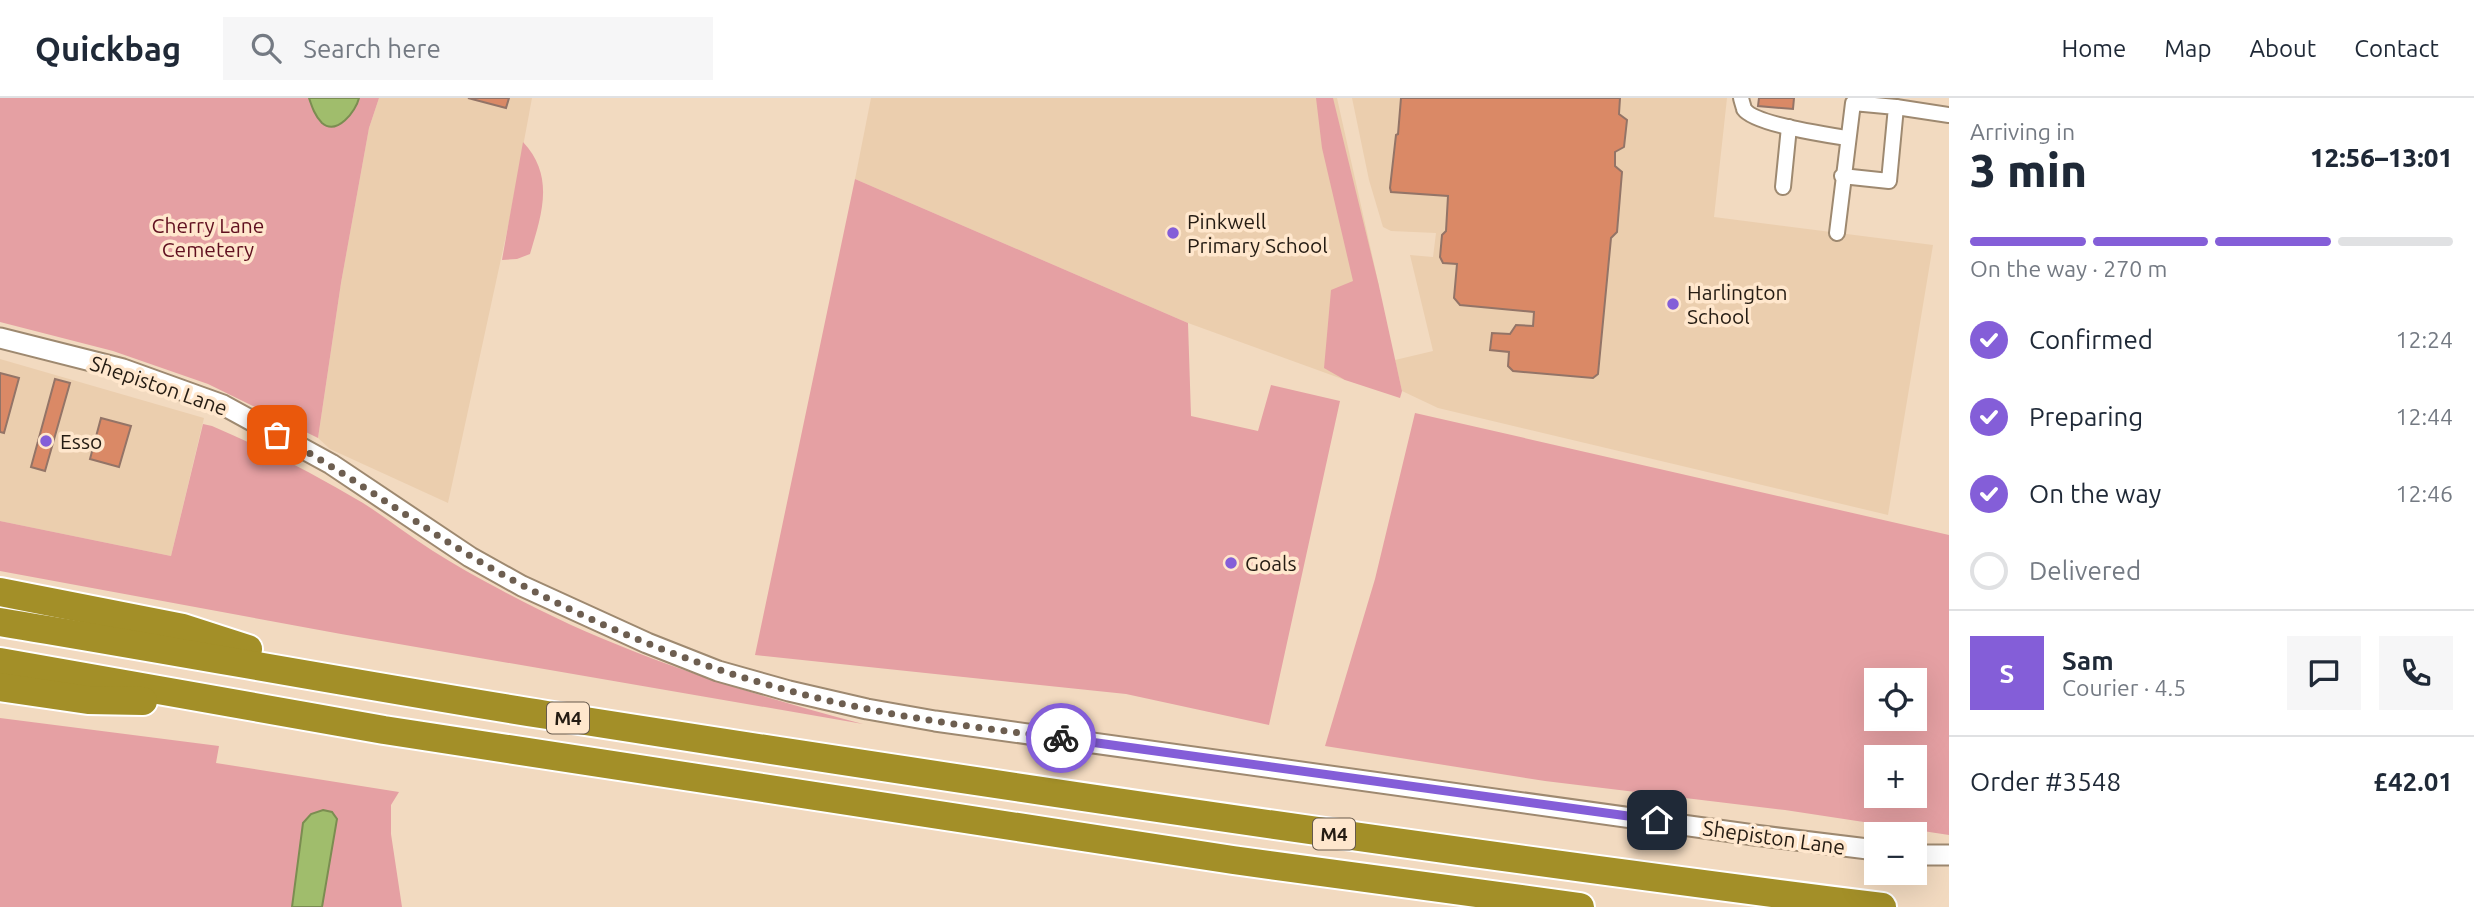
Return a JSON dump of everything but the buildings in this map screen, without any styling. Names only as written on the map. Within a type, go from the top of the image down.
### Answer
[{"type":"highway","name":"M4","points":[[0,592],[183,628],[350,682]]},
{"type":"highway","name":"M4","points":[[0,622],[772,750],[1521,860],[1882,907]]},
{"type":"highway","name":"M4","points":[[0,662],[384,730],[1233,860],[1580,907]]},
{"type":"highway","name":"M4","points":[[0,687],[88,700],[237,704]]},
{"type":"street","points":[[1741,98],[1750,115],[1789,127],[1847,138]]},
{"type":"street","points":[[1837,233],[1853,103],[1949,115]]},
{"type":"street","points":[[1842,176],[1889,180],[1896,107]]},
{"type":"street","points":[[1783,187],[1789,127]]},
{"type":"street","name":"Shepiston Lane","points":[[0,338],[123,369],[223,405],[331,464],[470,557],[522,586],[687,660],[789,691],[935,721],[1864,849]]},
{"type":"street","points":[[1927,855],[1949,855]]},
{"type":"shaded area","points":[[309,98],[359,98],[345,120],[340,124],[328,126],[322,123]]},
{"type":"shaded area","points":[[379,98],[532,98],[509,222],[448,503],[330,449],[318,438],[341,283],[369,128]]},
{"type":"shaded area","name":"Pinkwell Primary School","points":[[871,98],[1337,98],[1379,286],[1345,380],[1188,323],[855,179]]},
{"type":"shaded area","name":"Harlington School","points":[[1352,98],[1727,98],[1714,217],[1933,245],[1888,515],[1438,408],[1402,391],[1395,360],[1433,351],[1410,255],[1433,257],[1436,233],[1391,231],[1383,227],[1369,180]]},
{"type":"shaded area","points":[[0,359],[204,418],[171,556],[0,521]]},
{"type":"shaded area","points":[[323,810],[332,812],[337,819],[322,907],[292,907],[303,823],[311,814]]},
{"type":"green space","name":"Cherry Lane Cemetery","points":[[0,98],[379,98],[369,128],[341,283],[318,438],[208,384],[113,351],[0,322]]},
{"type":"green space","points":[[1316,98],[1333,98],[1379,286],[1402,391],[1400,398],[1345,380],[1324,368],[1331,290],[1353,281],[1322,148]]},
{"type":"green space","points":[[523,142],[539,168],[543,196],[541,210],[530,254],[517,259],[502,260]]},
{"type":"green space","points":[[855,179],[1188,323],[1191,416],[1258,431],[1271,385],[1340,401],[1269,725],[1126,694],[755,655]]},
{"type":"green space","points":[[1415,413],[1949,535],[1949,835],[1927,832],[1927,822],[1864,822],[1545,781],[1325,746],[1375,579]]},
{"type":"green space","points":[[203,424],[270,452],[363,503],[467,571],[588,632],[678,668],[863,724],[341,634],[0,571],[0,521],[171,556]]},
{"type":"green space","points":[[0,718],[219,746],[216,763],[399,792],[391,805],[391,834],[402,907],[0,907]]},
{"type":"way so far","points":[[277,435],[331,464],[470,557],[522,586],[687,660],[789,691],[867,709],[1061,738]]},
{"type":"place","name":"Pinkwell Primary School","points":[[1173,233]]},
{"type":"place","name":"Harlington School","points":[[1673,304]]},
{"type":"place","name":"Esso","points":[[46,441]]},
{"type":"place","name":"Goals","points":[[1231,563]]},
{"type":"route","points":[[1061,738],[1657,820]]}]
